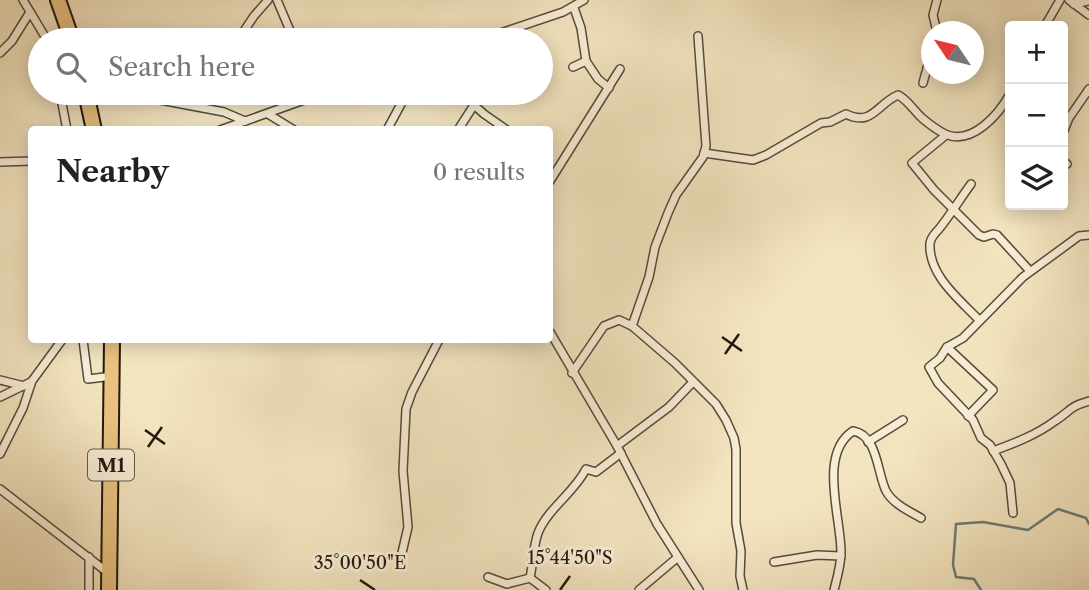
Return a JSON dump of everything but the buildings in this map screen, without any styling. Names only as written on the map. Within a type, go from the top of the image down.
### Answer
[{"type":"highway","points":[[58,0],[68,28]]},
{"type":"highway","points":[[89,105],[93,126]]},
{"type":"highway","name":"M1","points":[[109,590],[112,343]]},
{"type":"street","points":[[23,0],[40,28]]},
{"type":"street","points":[[246,28],[268,0]]},
{"type":"street","points":[[277,0],[290,28]]},
{"type":"street","points":[[520,28],[574,8],[584,0]]},
{"type":"street","points":[[934,21],[933,15],[937,0]]},
{"type":"street","points":[[1048,21],[1060,0]]},
{"type":"street","points":[[1071,2],[1089,1]]},
{"type":"street","points":[[1071,2],[1089,15]]},
{"type":"street","points":[[574,8],[581,28],[586,61],[598,79],[609,88]]},
{"type":"street","points":[[0,53],[12,41],[30,12]]},
{"type":"street","points":[[632,326],[668,213],[676,195],[704,153],[706,134],[698,36]]},
{"type":"street","points":[[573,67],[586,61]]},
{"type":"street","points":[[553,176],[620,69]]},
{"type":"street","points":[[1068,120],[1089,89]]},
{"type":"street","points":[[704,153],[754,160],[821,123],[830,122],[846,114],[858,118],[870,116],[898,95],[946,135],[964,135],[986,124],[1005,100]]},
{"type":"street","points":[[62,105],[66,126]]},
{"type":"street","points":[[187,105],[225,112],[246,121]]},
{"type":"street","points":[[232,126],[291,105]]},
{"type":"street","points":[[390,126],[403,105]]},
{"type":"street","points":[[460,126],[473,105]]},
{"type":"street","points":[[475,105],[502,126]]},
{"type":"street","points":[[268,114],[288,126]]},
{"type":"street","points":[[946,135],[912,163],[982,237],[997,235],[1030,271]]},
{"type":"street","points":[[0,162],[28,161]]},
{"type":"street","points":[[553,167],[556,170]]},
{"type":"street","points":[[971,184],[955,210],[931,239],[933,262],[940,278],[979,320]]},
{"type":"street","points":[[1013,513],[1010,483],[993,451],[981,438],[968,416],[938,383],[929,367],[940,358],[947,347],[963,338],[1030,271],[1079,236],[1089,234]]},
{"type":"street","points":[[572,373],[604,326],[618,320],[632,326],[716,404],[734,438],[737,461],[736,523],[743,590]]},
{"type":"street","points":[[553,338],[619,450],[657,524],[699,590]]},
{"type":"street","points":[[0,454],[23,408],[32,381],[60,343]]},
{"type":"street","points":[[83,343],[88,379],[113,376]]},
{"type":"street","points":[[401,557],[408,527],[403,471],[406,409],[412,391],[437,343]]},
{"type":"street","points":[[947,347],[993,390],[968,416]]},
{"type":"street","points":[[0,380],[24,386]]},
{"type":"street","points":[[0,397],[32,381]]},
{"type":"street","points":[[530,578],[538,533],[549,515],[580,481],[586,469],[596,472],[693,382]]},
{"type":"street","points":[[993,451],[1021,441],[1058,420],[1072,406],[1089,401]]},
{"type":"street","points":[[868,442],[903,420]]},
{"type":"street","points":[[834,590],[841,556],[833,473],[835,457],[846,435],[853,431],[859,432],[872,448],[887,491],[903,508],[921,518]]},
{"type":"street","points":[[0,489],[109,573]]},
{"type":"street","points":[[774,562],[817,555],[841,556]]},
{"type":"street","points":[[89,557],[89,590]]},
{"type":"street","points":[[639,590],[678,557]]},
{"type":"street","points":[[488,577],[507,584],[530,578]]},
{"type":"street","points":[[530,578],[546,590]]},
{"type":"waterway","points":[[981,590],[974,579],[956,577],[953,565],[956,524],[983,522],[1028,530],[1058,509],[1086,518],[1089,524]]}]
